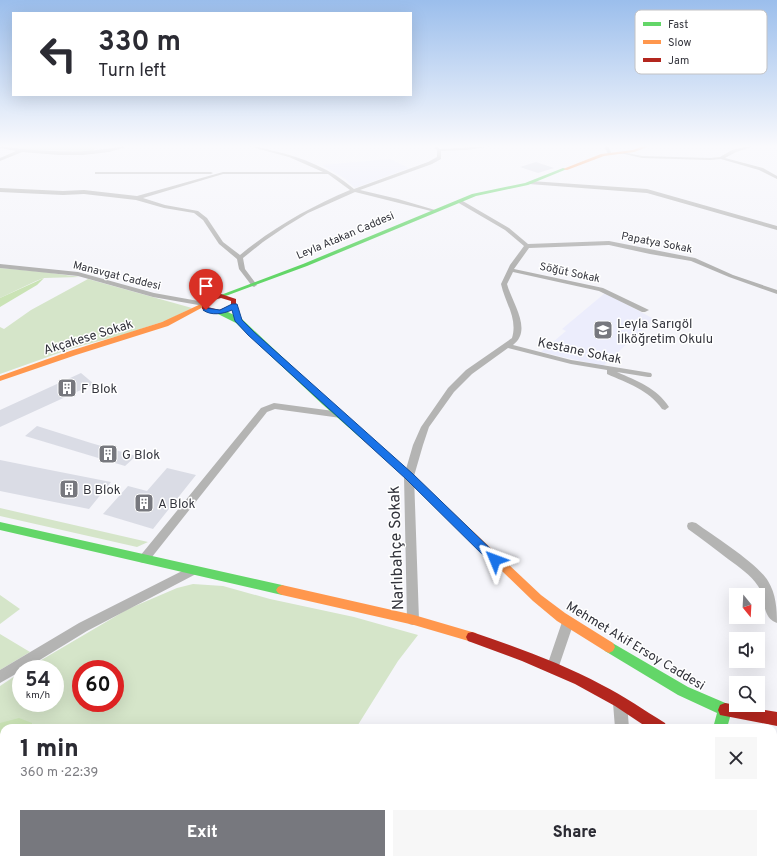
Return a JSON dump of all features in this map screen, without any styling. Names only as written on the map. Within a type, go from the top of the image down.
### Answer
[{"type":"main road","name":"Leyla Atakan Caddesi","points":[[254,285],[480,193],[519,185]]},
{"type":"main road","points":[[183,318],[217,297],[254,285]]},
{"type":"main road","points":[[183,318],[219,312],[234,303],[240,294],[254,285]]},
{"type":"main road","points":[[217,297],[227,297],[234,303],[239,321]]},
{"type":"main road","points":[[204,305],[206,310],[219,312],[239,321]]},
{"type":"main road","name":"Akçakese Sokak","points":[[0,378],[72,353],[144,332],[183,318]]},
{"type":"main road","name":"Mehmet Akif Ersoy Caddesi","points":[[239,321],[409,476],[506,570],[537,598],[568,622],[684,691],[724,710],[777,719]]},
{"type":"main road","points":[[0,526],[192,571],[413,620],[470,635],[553,666],[581,679],[620,701],[654,724]]},
{"type":"main road","points":[[721,724],[724,710]]},
{"type":"street","points":[[137,198],[181,185]]},
{"type":"street","points":[[347,185],[353,190],[396,200],[433,211]]},
{"type":"street","points":[[240,258],[256,244],[284,224],[310,210],[366,185]]},
{"type":"street","points":[[579,185],[651,192],[777,228]]},
{"type":"street","points":[[0,190],[63,193],[84,192],[137,198],[164,206],[196,212],[205,220],[221,243],[240,258],[242,269],[254,285]]},
{"type":"street","points":[[459,201],[507,229],[527,246],[513,265],[504,284],[517,316],[519,327],[516,339],[508,346]]},
{"type":"street","name":"Papatya Sokak","points":[[527,246],[590,243],[614,244],[698,260],[731,276],[777,292]]},
{"type":"street","name":"Manavgat Caddesi","points":[[0,266],[78,274],[153,295],[182,301]]},
{"type":"street","name":"Söğüt Sokak","points":[[511,270],[601,289],[645,310]]},
{"type":"street","points":[[182,301],[217,297]]},
{"type":"street","points":[[182,301],[204,305]]},
{"type":"street","name":"Kestane Sokak","points":[[508,346],[602,368],[648,375]]},
{"type":"street","name":"Narlıbahçe Sokak","points":[[413,620],[409,476],[418,445],[425,427],[443,400],[470,372],[508,346]]},
{"type":"street","points":[[602,368],[655,395],[665,407]]},
{"type":"street","points":[[144,559],[264,410],[274,406],[341,415]]},
{"type":"street","points":[[692,526],[751,570],[759,578],[767,591],[770,607],[777,618]]},
{"type":"street","points":[[0,677],[83,627],[192,571]]},
{"type":"street","points":[[553,666],[568,622]]},
{"type":"street","points":[[620,701],[622,724]]},
{"type":"shaded area","points":[[352,185],[362,185],[355,188]]},
{"type":"shaded area","name":"Leyla Sarıgöl İlköğretim Okulu","points":[[605,293],[654,319],[603,366],[541,352],[566,331],[562,329]]},
{"type":"green space","points":[[0,268],[80,277],[44,278],[0,298]]},
{"type":"green space","points":[[44,278],[37,285],[0,307],[0,298]]},
{"type":"green space","points":[[88,279],[192,308],[168,320],[122,335],[73,348],[0,374],[0,327],[4,329],[31,310]]},
{"type":"green space","points":[[0,508],[148,542],[137,547],[0,516]]},
{"type":"green space","points":[[193,584],[223,586],[270,599],[354,617],[418,635],[398,661],[359,724],[0,723],[0,686],[12,678],[12,712],[64,712],[64,660],[41,660],[128,609],[177,588]]},
{"type":"green space","points":[[0,595],[20,609],[0,624]]},
{"type":"green space","points":[[0,634],[30,652],[17,660],[12,660],[12,663],[0,670]]},
{"type":"green space","points":[[19,718],[32,724],[0,724]]},
{"type":"building","points":[[214,280],[215,290],[202,291],[202,282]]},
{"type":"building","points":[[81,373],[94,384],[0,427],[0,410]]},
{"type":"building","points":[[37,426],[136,456],[125,466],[25,436]]},
{"type":"building","name":"B Blok","points":[[0,460],[111,482],[89,509],[0,491]]},
{"type":"building","name":"A Blok","points":[[167,468],[196,475],[153,529],[103,514],[128,486],[147,491]]},
{"type":"traffic: fast","points":[[221,296],[305,265],[474,195],[520,185]]},
{"type":"traffic: fast","points":[[221,312],[239,321],[325,402],[368,440]]},
{"type":"traffic: fast","points":[[0,526],[282,590]]},
{"type":"traffic: fast","points":[[609,647],[683,691],[725,710],[721,724]]},
{"type":"traffic: slow","points":[[0,379],[73,353],[165,324],[203,305]]},
{"type":"traffic: slow","points":[[368,440],[409,476],[537,598],[561,617],[609,647]]},
{"type":"traffic: slow","points":[[282,590],[414,620],[472,637]]},
{"type":"traffic: jam","points":[[221,296],[234,300],[234,306],[219,312],[204,308],[204,304],[212,298],[221,296]]},
{"type":"traffic: jam","points":[[472,637],[527,657],[580,680],[620,701],[654,724]]},
{"type":"traffic: jam","points":[[725,710],[777,719]]},
{"type":"place","name":"Leyla Sarıgöl İlköğretim Okulu","points":[[603,330]]},
{"type":"place","name":"F Blok","points":[[67,388]]},
{"type":"place","name":"G Blok","points":[[108,454]]},
{"type":"place","name":"B Blok","points":[[69,489]]},
{"type":"place","name":"A Blok","points":[[144,503]]},
{"type":"route","points":[[206,310],[210,312],[221,312],[227,311],[234,306],[239,321],[251,334],[409,476],[495,560]]}]
